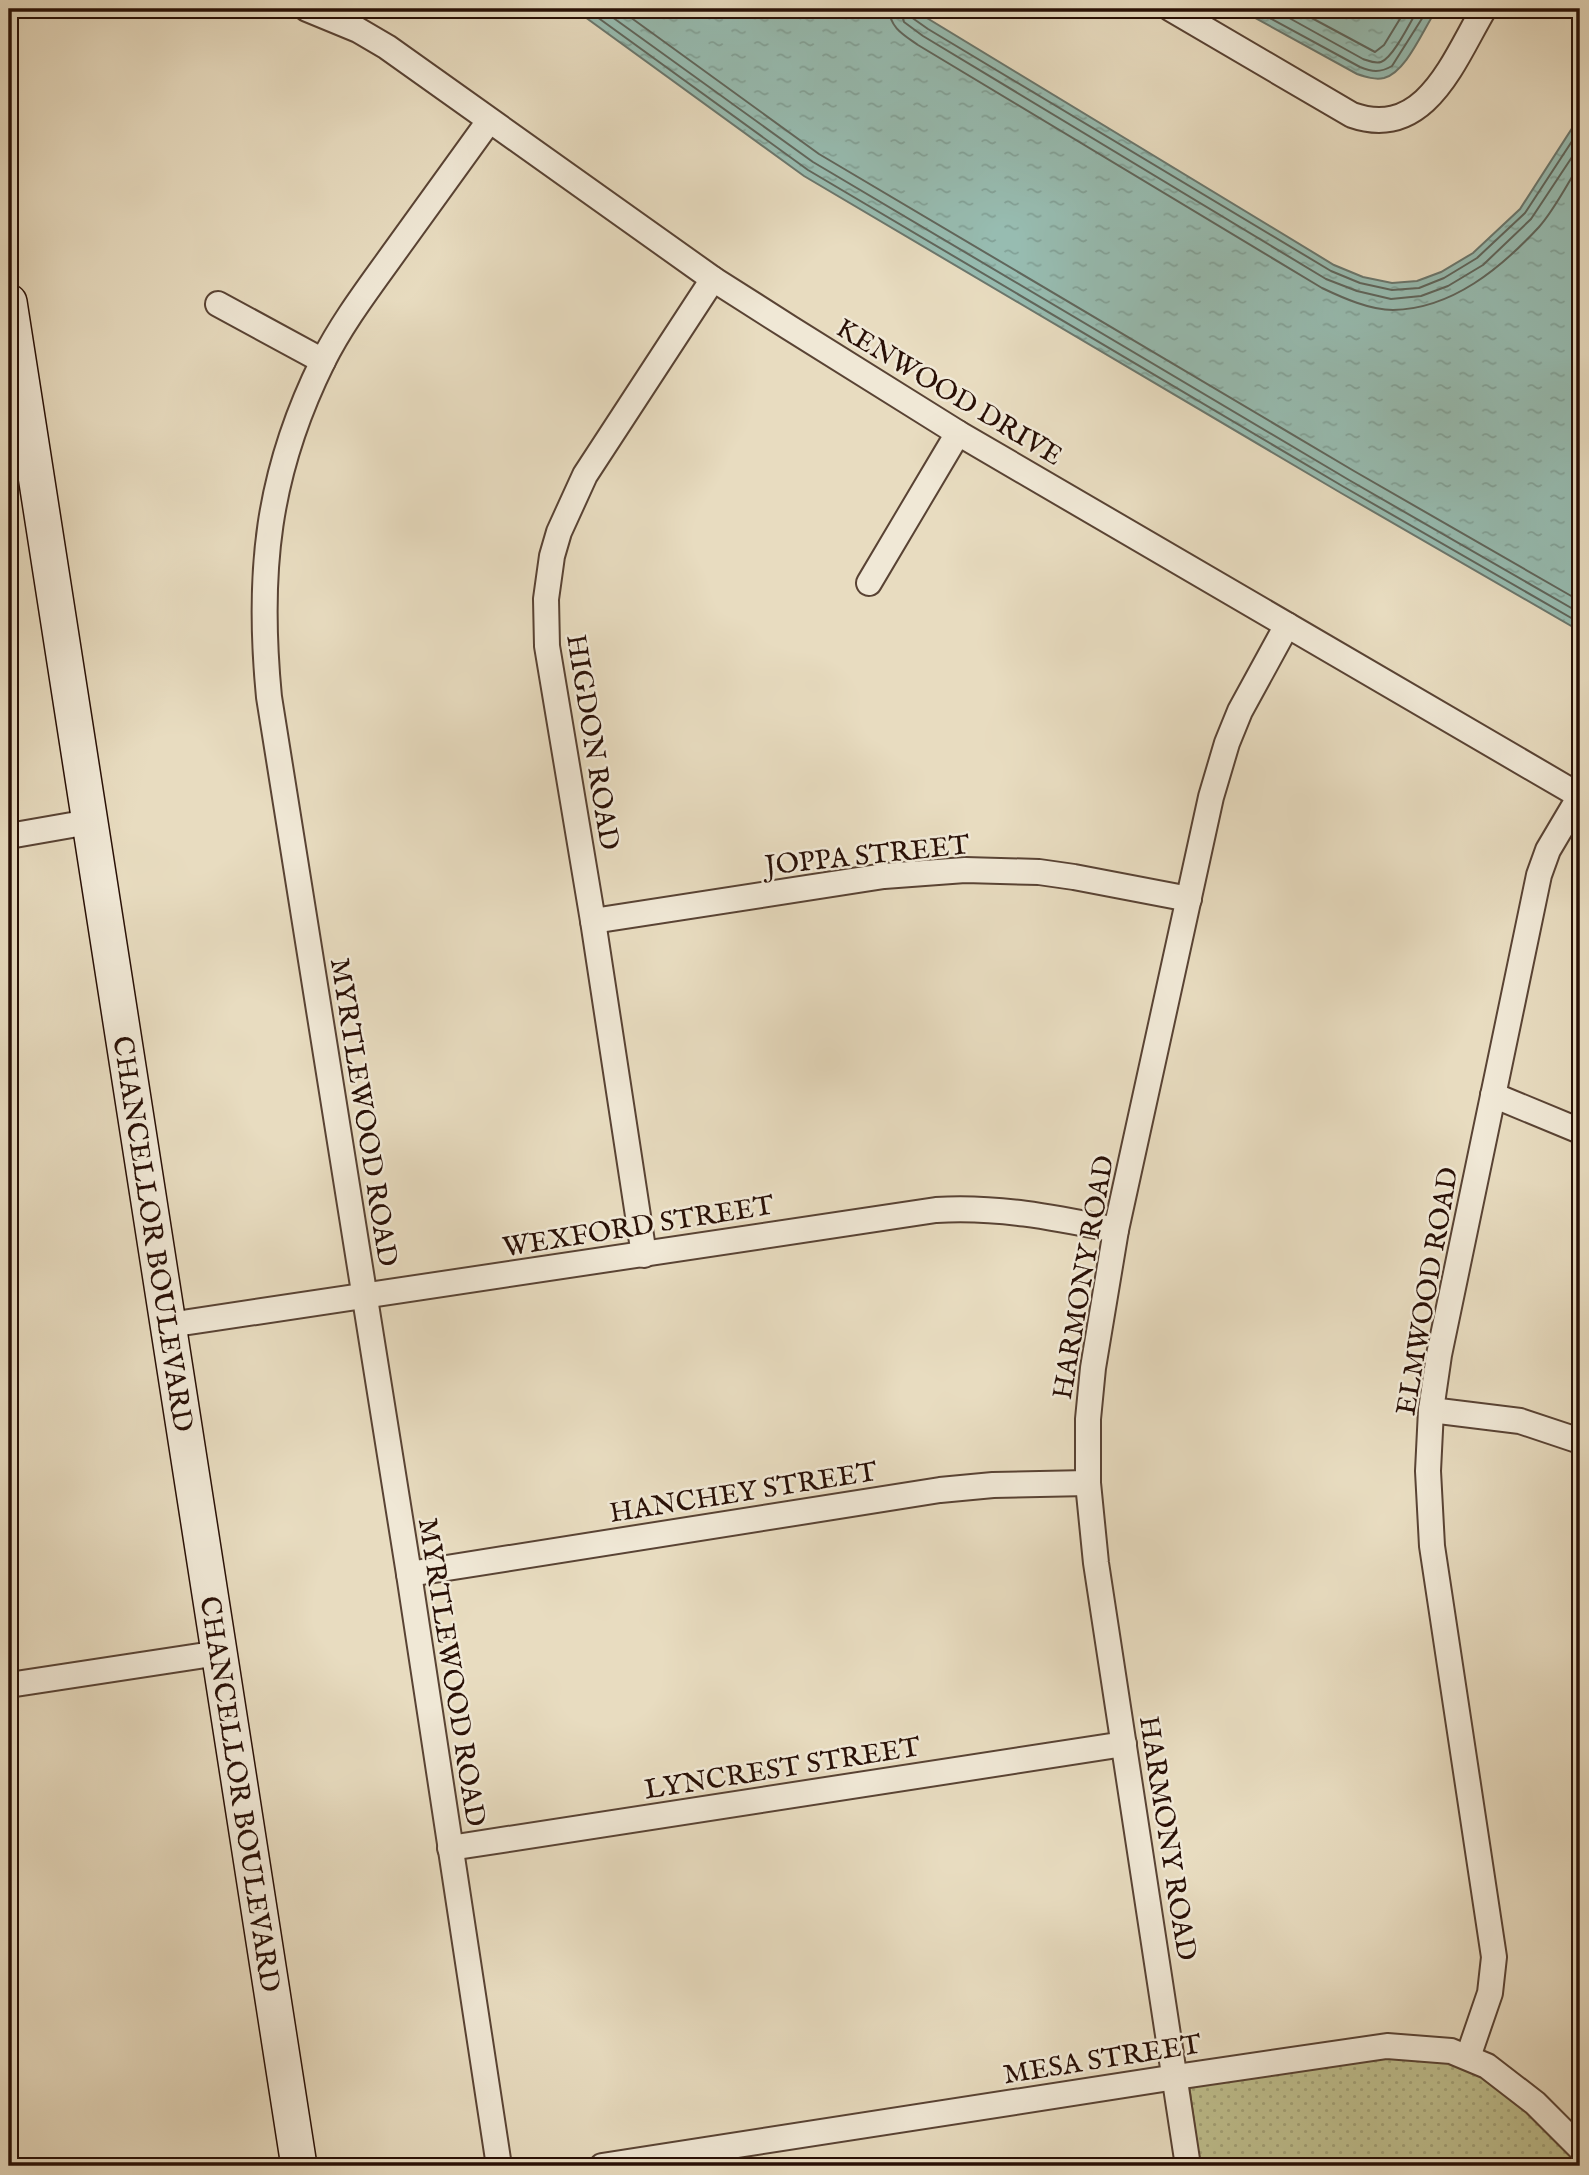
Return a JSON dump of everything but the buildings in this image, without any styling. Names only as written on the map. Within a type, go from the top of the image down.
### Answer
[{"type":"street","name":"KENWOOD DRIVE","points":[[307,9],[358,30],[387,47],[713,279],[958,433],[1580,796]]},
{"type":"street","points":[[1171,9],[1352,116],[1374,121],[1399,117],[1424,103],[1436,91],[1484,9]]},
{"type":"street","name":"MYRTLEWOOD ROAD","points":[[489,121],[368,289],[323,361],[296,424],[275,495],[265,566],[263,639],[269,697],[499,2166]]},
{"type":"street","name":"HIGDON ROAD","points":[[644,1255],[593,921],[547,646],[546,599],[552,556],[566,512],[585,475],[713,279]]},
{"type":"street","name":"CHANCELLOR BOULEVARD","points":[[9,302],[299,2166]]},
{"type":"street","points":[[218,304],[323,361]]},
{"type":"street","points":[[869,583],[958,433]]},
{"type":"street","name":"HARMONY ROAD","points":[[1188,2166],[1096,1563],[1088,1483],[1088,1419],[1093,1368],[1116,1230],[1211,797],[1240,711],[1287,625]]},
{"type":"street","name":"ELMWOOD ROAD","points":[[1468,2057],[1490,1993],[1494,1956],[1432,1546],[1428,1471],[1431,1410],[1439,1355],[1543,861],[1580,796]]},
{"type":"street","points":[[9,836],[89,822]]},
{"type":"street","name":"JOPPA STREET","points":[[593,921],[884,876],[965,870],[1039,872],[1188,900]]},
{"type":"street","points":[[1493,1095],[1580,1131]]},
{"type":"street","name":"WEXFORD STREET","points":[[169,1325],[926,1211],[965,1208],[1020,1212],[1116,1230]]},
{"type":"street","points":[[1431,1410],[1521,1421],[1580,1441]]},
{"type":"street","name":"HANCHEY STREET","points":[[408,1574],[940,1490],[993,1485],[1088,1483]]},
{"type":"street","points":[[9,1685],[219,1653]]},
{"type":"street","name":"LYNCREST STREET","points":[[450,1849],[1124,1744]]},
{"type":"street","name":"MESA STREET","points":[[602,2166],[1387,2046],[1430,2048],[1468,2057],[1486,2066],[1517,2088],[1580,2148]]},
{"type":"green space","points":[[1387,2057],[1447,2062],[1480,2075],[1526,2110],[1580,2166],[1200,2166],[1189,2085]]},
{"type":"water","points":[[574,9],[912,9],[1334,265],[1363,277],[1392,283],[1417,281],[1441,272],[1473,253],[1520,209],[1580,116],[1580,631],[804,176]]},
{"type":"water","points":[[1239,9],[1437,9],[1400,67],[1392,74],[1377,79],[1357,74]]}]
